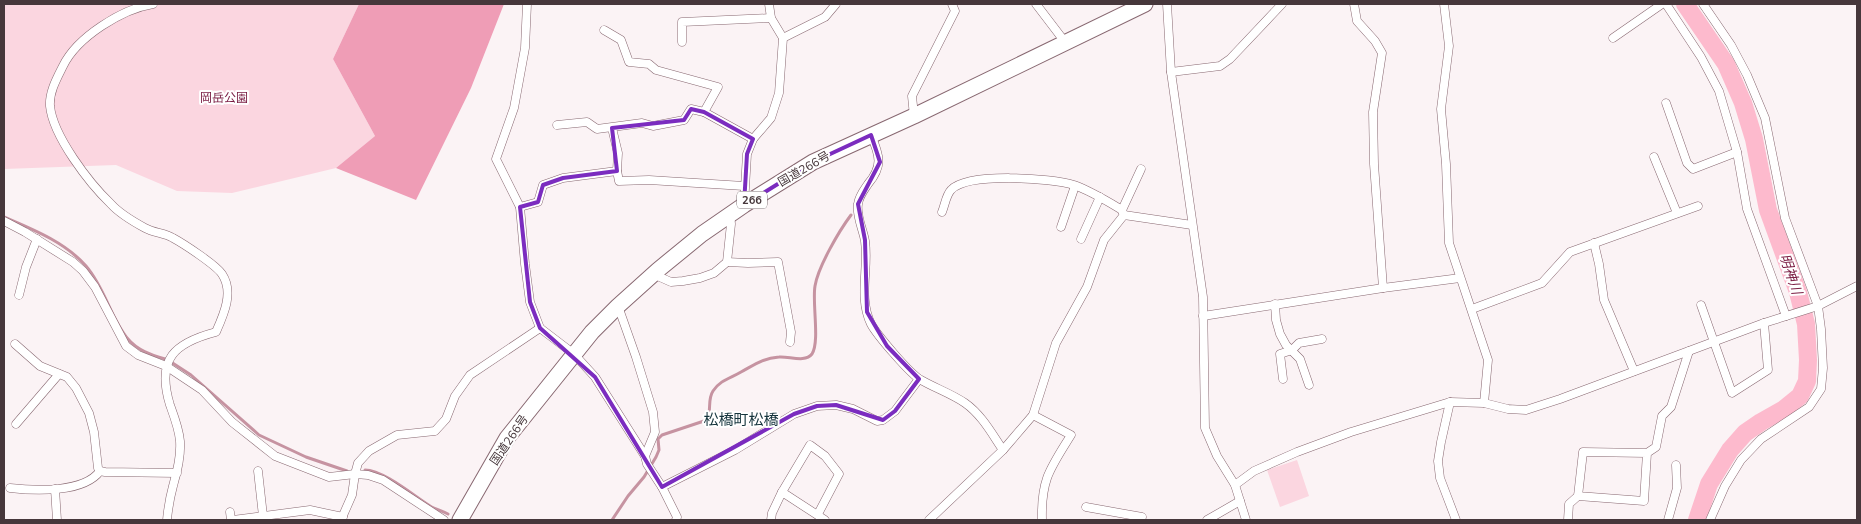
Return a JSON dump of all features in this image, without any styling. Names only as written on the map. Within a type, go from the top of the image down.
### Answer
[{"type":"highway","name":"国道266号","points":[[460,520],[507,438],[592,332],[653,274],[702,234],[730,214],[813,162],[914,116],[1145,4]]},
{"type":"street","points":[[154,4],[140,6],[113,20],[88,36],[77,46],[65,62],[54,84],[50,104],[54,122],[64,145],[111,206],[146,229],[172,237],[222,274],[228,288],[226,306],[216,332],[198,336],[182,345],[170,357],[166,366],[166,387],[180,442],[180,458],[172,487],[167,520]]},
{"type":"street","points":[[527,4],[525,48],[514,108],[496,159],[520,207],[530,302],[540,328],[574,354],[595,377],[662,487],[676,520]]},
{"type":"street","points":[[744,205],[747,154],[753,139],[772,118],[779,93],[783,38],[771,18],[769,4]]},
{"type":"street","points":[[783,38],[825,17],[836,4]]},
{"type":"street","points":[[914,116],[912,96],[955,11],[952,4]]},
{"type":"street","points":[[1036,4],[1065,42]]},
{"type":"street","points":[[1166,4],[1171,72],[1203,297],[1205,428],[1217,456],[1235,485],[1246,520]]},
{"type":"street","points":[[1171,72],[1220,66],[1230,59],[1282,4]]},
{"type":"street","points":[[1354,4],[1357,21],[1375,41],[1382,53],[1373,112],[1374,164],[1383,288]]},
{"type":"street","points":[[1444,4],[1449,46],[1441,109],[1446,164],[1449,243],[1488,360],[1484,403]]},
{"type":"street","points":[[1613,38],[1664,4],[1701,57],[1719,92],[1737,152],[1747,209],[1786,316]]},
{"type":"street","points":[[1703,4],[1739,60],[1765,118],[1786,218],[1816,306],[1821,329],[1823,368],[1820,390],[1809,407],[1761,439],[1741,460],[1710,520]]},
{"type":"street","points":[[682,42],[682,22],[771,18]]},
{"type":"street","points":[[604,30],[621,40],[629,62],[649,64],[656,70],[718,88],[704,112]]},
{"type":"street","points":[[1666,103],[1687,163],[1693,169],[1737,152]]},
{"type":"street","points":[[557,125],[587,122],[597,128],[612,128],[642,123],[654,126],[684,120],[691,109],[704,112],[753,139]]},
{"type":"street","points":[[612,128],[618,153],[617,171],[619,181],[649,180],[744,186]]},
{"type":"street","points":[[871,135],[880,162],[876,175],[862,191],[858,204],[866,250],[864,295],[872,325],[887,346],[919,379],[965,403],[979,416],[1003,450]]},
{"type":"street","points":[[1654,157],[1677,214]]},
{"type":"street","points":[[929,520],[1003,450],[1033,415],[1056,343],[1087,287],[1104,240],[1123,212],[1140,169]]},
{"type":"street","points":[[520,207],[538,202],[543,185],[563,178],[617,171]]},
{"type":"street","points":[[942,212],[950,191],[960,184],[990,178],[1051,180],[1075,186],[1100,197],[1123,212],[1192,225]]},
{"type":"street","points":[[1061,227],[1075,186]]},
{"type":"street","points":[[1081,239],[1100,197]]},
{"type":"street","points":[[1472,309],[1542,283],[1570,252],[1698,206]]},
{"type":"street","points":[[727,262],[731,224],[730,214]]},
{"type":"street","points":[[4,221],[60,253],[83,270],[95,288],[126,346],[138,355],[166,366],[202,390],[232,422],[276,456],[329,477],[355,474],[368,475],[383,480],[444,520]]},
{"type":"street","points":[[19,295],[26,267],[37,239]]},
{"type":"street","points":[[1594,243],[1604,300],[1634,371]]},
{"type":"street","points":[[653,274],[671,282],[683,281],[714,273],[727,262],[778,262],[791,332],[790,342]]},
{"type":"street","points":[[1203,316],[1460,278]]},
{"type":"street","points":[[1235,485],[1254,471],[1315,445],[1450,402],[1484,403],[1508,410],[1526,410],[1764,323],[1816,306],[1857,286]]},
{"type":"street","points":[[1275,304],[1276,320],[1280,334],[1286,345],[1300,359],[1309,384]]},
{"type":"street","points":[[1702,305],[1732,393],[1768,370],[1764,323]]},
{"type":"street","points":[[618,306],[653,412],[655,432],[646,460]]},
{"type":"street","points":[[231,518],[314,510],[342,518],[352,494],[355,474],[362,457],[369,450],[404,433],[435,431],[446,419],[455,396],[470,376],[540,328]]},
{"type":"street","points":[[1283,379],[1280,354],[1292,350],[1300,343],[1322,339]]},
{"type":"street","points":[[16,344],[40,366],[67,377],[76,388],[89,413],[100,471]]},
{"type":"street","points":[[1568,520],[1569,504],[1578,496],[1583,452],[1647,453],[1656,447],[1662,416],[1671,406],[1689,351]]},
{"type":"street","points":[[16,424],[60,374]]},
{"type":"street","points":[[662,487],[735,450],[794,414],[817,406],[836,405],[853,410],[877,421],[883,420],[894,411],[919,379]]},
{"type":"street","points":[[1450,402],[1438,461],[1440,478],[1456,520]]},
{"type":"street","points":[[1033,415],[1072,435],[1050,469],[1044,484],[1042,520]]},
{"type":"street","points":[[772,520],[772,513],[782,492],[810,445],[825,456],[839,474],[818,514]]},
{"type":"street","points":[[1578,496],[1644,501],[1647,453]]},
{"type":"street","points":[[1668,520],[1677,488],[1676,465]]},
{"type":"street","points":[[100,471],[177,473]]},
{"type":"street","points":[[10,488],[55,489],[87,481],[96,477],[100,471]]},
{"type":"street","points":[[258,471],[263,516]]},
{"type":"street","points":[[55,489],[57,520]]},
{"type":"street","points":[[782,492],[825,520]]},
{"type":"street","points":[[1207,520],[1240,501]]},
{"type":"street","points":[[1086,507],[1142,517],[1142,520]]},
{"type":"highlighted area","points":[[691,109],[704,112],[753,139],[747,154],[744,205],[813,162],[871,135],[880,162],[858,204],[865,240],[867,312],[887,346],[919,379],[895,411],[883,420],[836,405],[817,406],[794,414],[662,487],[595,377],[540,328],[530,302],[520,207],[538,202],[543,185],[563,178],[617,171],[612,128],[684,120]]},
{"type":"green space","name":"岡岳公園","points":[[4,4],[359,4],[333,59],[375,136],[336,168],[232,193],[177,191],[116,165],[4,169]]},
{"type":"green space","points":[[1297,460],[1309,496],[1280,507],[1267,470]]},
{"type":"shaded area","points":[[359,4],[504,4],[471,88],[416,200],[336,168],[375,136],[333,59]]},
{"type":"waterway","name":"明神川","points":[[1685,4],[1726,64],[1743,103],[1754,139],[1768,210],[1798,292],[1806,324],[1808,360],[1807,381],[1800,396],[1784,409],[1745,433],[1730,450],[1709,484],[1697,520]]},
{"type":"waterway","points":[[612,520],[644,477],[656,457],[659,450],[658,439],[662,435],[707,420],[711,394],[719,384],[763,360],[783,357],[801,359],[812,354],[816,331],[814,293],[817,278],[830,249],[851,215]]},
{"type":"waterway","points":[[4,217],[48,237],[78,257],[93,275],[128,339],[145,352],[165,359]]},
{"type":"waterway","points":[[171,362],[191,375],[259,435],[306,457],[347,471]]},
{"type":"waterway","points":[[365,470],[380,474],[430,506],[448,514]]},
{"type":"district","name":"松橋町松橋","points":[[741,420]]}]
